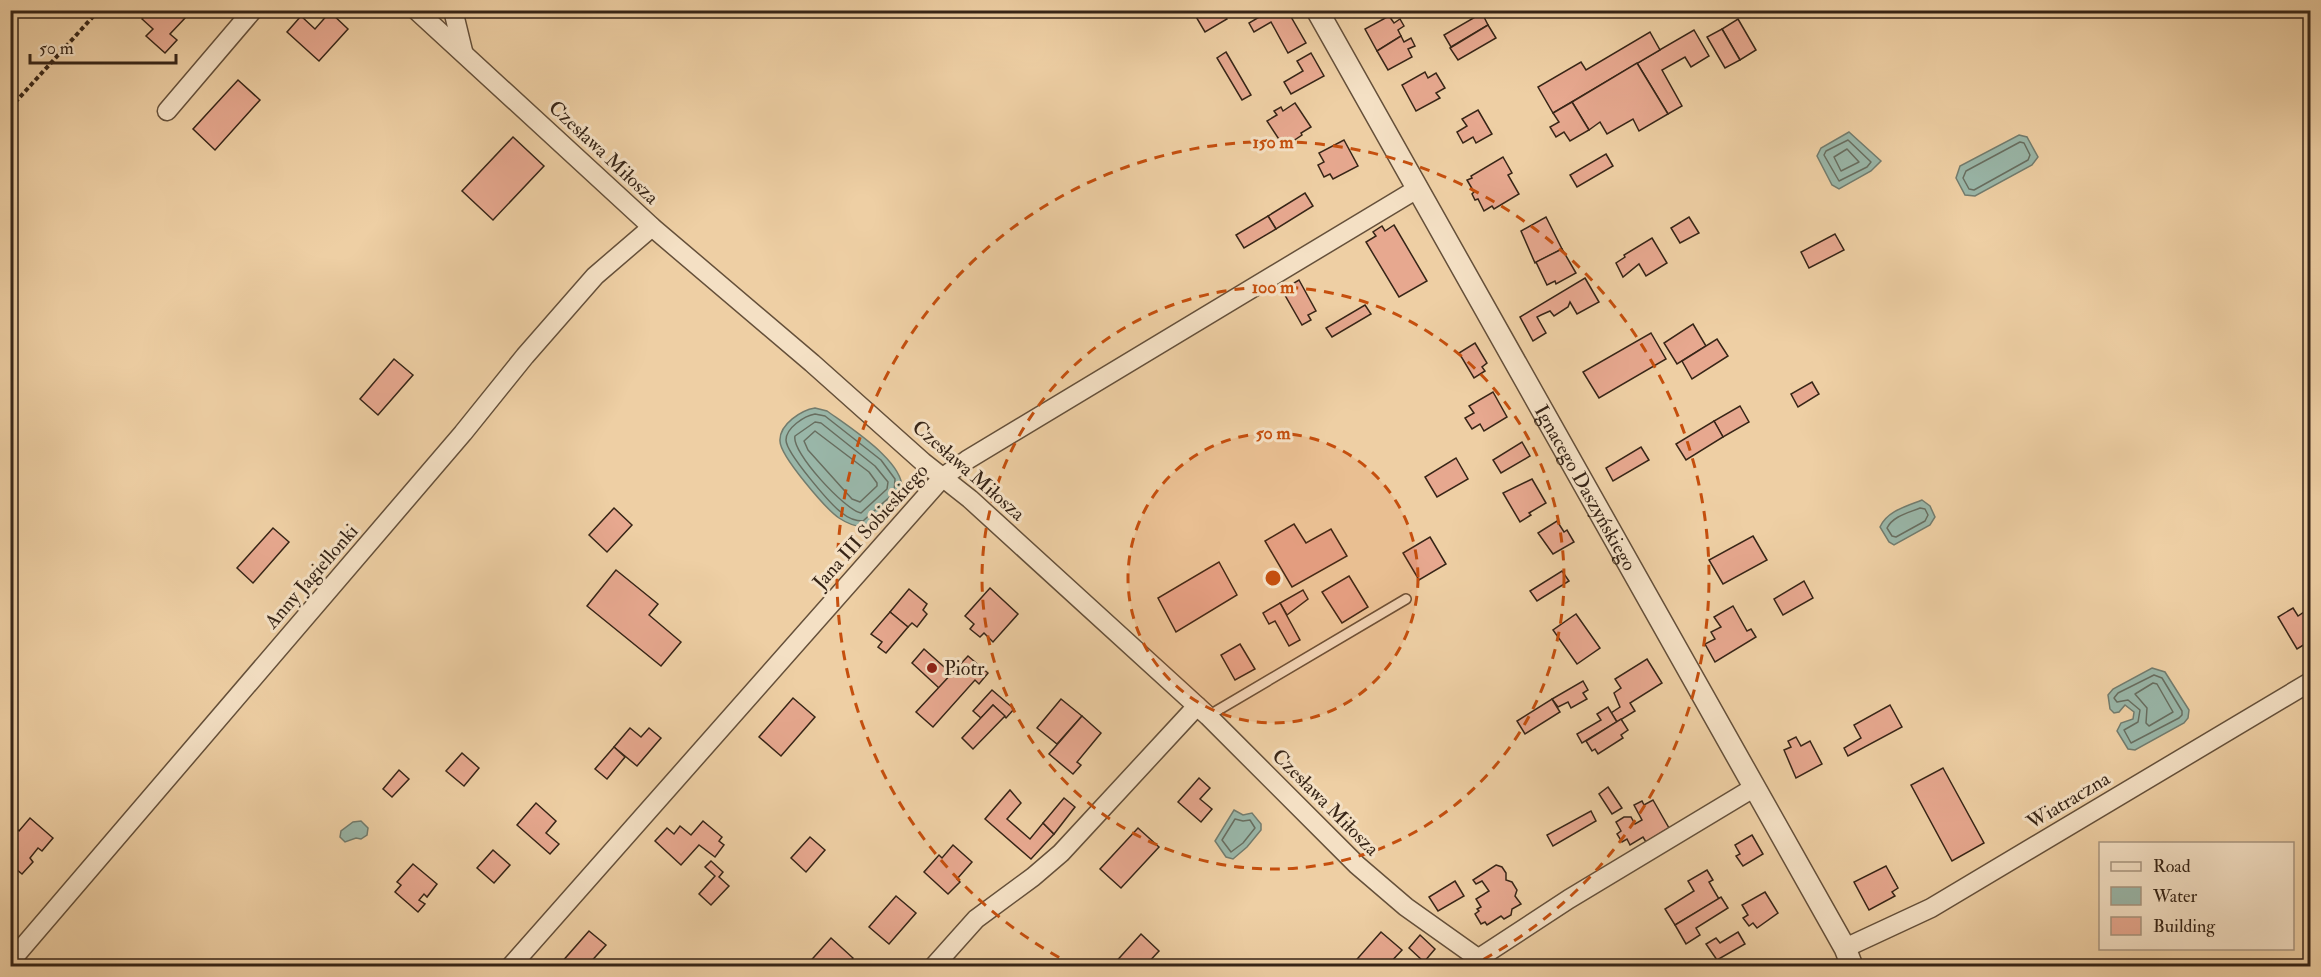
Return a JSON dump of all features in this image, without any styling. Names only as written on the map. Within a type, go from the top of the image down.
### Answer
[{"type":"street","points":[[167,111],[253,10]]},
{"type":"street","name":"Czesława Miłosza","points":[[417,10],[652,227],[970,499],[1203,711],[1357,865],[1406,907],[1484,962]]},
{"type":"street","points":[[453,10],[463,51]]},
{"type":"street","name":"Ignacego Daszyńskiego","points":[[1317,10],[1755,787],[1848,957]]},
{"type":"street","name":"Jana III Sobieskiego","points":[[511,966],[943,477],[967,459],[1417,189]]},
{"type":"street","name":"Anny Jagiellonki","points":[[10,962],[596,276],[652,227]]},
{"type":"street","name":"Wiatraczna","points":[[1848,957],[2310,682]]},
{"type":"street","points":[[934,966],[976,919],[1061,853],[1203,711]]},
{"type":"street","points":[[1484,962],[1569,899],[1755,787]]},
{"type":"lane","points":[[1203,711],[1406,599]]},
{"type":"path","points":[[10,108],[99,10]]},
{"type":"water","points":[[1849,132],[1881,161],[1871,171],[1839,189],[1832,185],[1817,156],[1821,148]]},
{"type":"water","points":[[2019,135],[2027,137],[2038,157],[2032,165],[1975,196],[1965,195],[1956,178],[1960,166]]},
{"type":"water","points":[[815,408],[827,411],[862,436],[888,460],[897,472],[902,484],[900,495],[865,527],[849,523],[833,513],[805,482],[782,448],[781,435],[787,424],[798,415]]},
{"type":"water","points":[[1922,500],[1930,506],[1935,517],[1930,525],[1894,545],[1889,542],[1880,527],[1883,521],[1898,510]]},
{"type":"water","points":[[2152,668],[2165,672],[2189,710],[2188,718],[2184,723],[2135,750],[2128,749],[2117,731],[2121,723],[2133,719],[2134,712],[2125,705],[2119,712],[2114,713],[2110,709],[2108,695],[2113,689]]},
{"type":"water","points":[[1234,810],[1243,815],[1252,813],[1261,824],[1261,830],[1233,859],[1226,857],[1215,841]]},
{"type":"water","points":[[361,821],[368,828],[367,835],[361,839],[356,838],[345,842],[340,837],[341,831],[353,822]]},
{"type":"building","points":[[149,10],[178,10],[186,17],[170,34],[177,40],[165,53],[146,36],[153,29],[142,19]]},
{"type":"building","points":[[1192,10],[1222,10],[1227,19],[1205,32]]},
{"type":"building","points":[[1271,10],[1287,10],[1306,43],[1288,53],[1271,22],[1254,32],[1249,23]]},
{"type":"building","points":[[330,12],[348,29],[319,61],[287,32],[301,16],[315,29]]},
{"type":"building","points":[[1482,13],[1488,25],[1451,47],[1444,35]]},
{"type":"building","points":[[1389,16],[1394,23],[1400,19],[1404,26],[1398,30],[1401,36],[1377,51],[1365,29]]},
{"type":"building","points":[[1738,19],[1756,50],[1740,60],[1722,29]]},
{"type":"building","points":[[1488,25],[1496,38],[1458,60],[1450,48]]},
{"type":"building","points":[[1722,29],[1740,60],[1725,68],[1707,37]]},
{"type":"building","points":[[1694,30],[1709,56],[1691,67],[1685,57],[1662,70],[1682,106],[1668,114],[1637,63]]},
{"type":"building","points":[[1650,32],[1660,50],[1553,113],[1538,87],[1581,62],[1586,70]]},
{"type":"building","points":[[1401,36],[1404,42],[1411,38],[1415,46],[1408,49],[1412,57],[1388,70],[1377,51]]},
{"type":"building","points":[[1226,52],[1251,95],[1242,100],[1217,58]]},
{"type":"building","points":[[1311,53],[1324,76],[1291,94],[1284,82],[1303,71],[1297,61]]},
{"type":"building","points":[[1637,63],[1668,114],[1639,131],[1633,119],[1607,134],[1600,122],[1589,130],[1572,102]]},
{"type":"building","points":[[1425,72],[1428,78],[1436,73],[1445,88],[1436,93],[1440,98],[1416,111],[1402,85]]},
{"type":"building","points":[[238,80],[260,100],[215,150],[193,129]]},
{"type":"building","points":[[1572,102],[1589,130],[1570,141],[1564,132],[1556,137],[1550,127],[1559,122],[1553,113]]},
{"type":"building","points":[[1295,103],[1311,127],[1284,147],[1267,121],[1277,115],[1274,111],[1281,107],[1283,111]]},
{"type":"building","points":[[1478,110],[1492,134],[1476,143],[1473,137],[1463,143],[1457,132],[1467,126],[1462,119]]},
{"type":"building","points":[[513,137],[544,166],[493,220],[462,191]]},
{"type":"building","points":[[1344,140],[1358,166],[1333,179],[1330,174],[1324,177],[1318,165],[1324,162],[1319,153]]},
{"type":"building","points":[[1606,154],[1613,166],[1577,187],[1570,175]]},
{"type":"building","points":[[1503,157],[1512,173],[1508,175],[1519,194],[1494,209],[1492,206],[1484,211],[1478,199],[1475,200],[1472,194],[1474,192],[1467,180]]},
{"type":"building","points":[[1305,193],[1313,206],[1276,229],[1268,216]]},
{"type":"building","points":[[1268,216],[1276,229],[1244,248],[1236,235]]},
{"type":"building","points":[[1546,217],[1562,249],[1535,263],[1521,231]]},
{"type":"building","points":[[1689,217],[1699,233],[1680,243],[1671,228]]},
{"type":"building","points":[[1394,225],[1427,281],[1399,297],[1366,242],[1376,236],[1373,232],[1382,226],[1385,231]]},
{"type":"building","points":[[1835,234],[1844,250],[1809,268],[1801,252]]},
{"type":"building","points":[[1652,238],[1667,263],[1646,276],[1639,264],[1623,277],[1616,263],[1625,257],[1624,255]]},
{"type":"building","points":[[1562,249],[1576,273],[1556,284],[1555,281],[1547,285],[1536,262]]},
{"type":"building","points":[[1585,278],[1599,302],[1577,314],[1570,302],[1568,307],[1554,316],[1550,311],[1537,317],[1546,333],[1533,341],[1520,317]]},
{"type":"building","points":[[1299,280],[1316,311],[1308,315],[1311,320],[1302,325],[1282,290]]},
{"type":"building","points":[[1365,305],[1371,314],[1332,337],[1326,328]]},
{"type":"building","points":[[1693,324],[1706,346],[1677,364],[1664,343]]},
{"type":"building","points":[[1651,333],[1666,359],[1599,398],[1583,372]]},
{"type":"building","points":[[1717,339],[1728,356],[1692,379],[1682,361]]},
{"type":"building","points":[[1475,343],[1487,363],[1482,367],[1485,371],[1474,378],[1459,353]]},
{"type":"building","points":[[394,359],[413,375],[378,415],[360,399]]},
{"type":"building","points":[[1812,382],[1819,394],[1798,407],[1791,394]]},
{"type":"building","points":[[1493,392],[1507,417],[1484,431],[1480,424],[1472,429],[1465,418],[1474,413],[1469,406]]},
{"type":"building","points":[[1740,406],[1749,422],[1723,437],[1714,421]]},
{"type":"building","points":[[1714,421],[1723,437],[1686,460],[1676,444]]},
{"type":"building","points":[[1522,442],[1530,456],[1501,473],[1493,460]]},
{"type":"building","points":[[1641,447],[1649,460],[1613,481],[1606,468]]},
{"type":"building","points":[[1456,458],[1468,479],[1437,497],[1425,477]]},
{"type":"building","points":[[1532,479],[1546,503],[1529,513],[1531,515],[1520,522],[1503,493]]},
{"type":"building","points":[[614,508],[632,525],[607,552],[589,535]]},
{"type":"building","points":[[1557,521],[1564,532],[1567,530],[1574,542],[1553,554],[1538,533]]},
{"type":"building","points":[[1294,524],[1306,543],[1331,529],[1347,556],[1292,587],[1265,541]]},
{"type":"building","points":[[273,528],[289,542],[253,583],[237,568]]},
{"type":"building","points":[[1753,536],[1767,560],[1723,584],[1709,560]]},
{"type":"building","points":[[1430,537],[1446,564],[1419,580],[1403,553]]},
{"type":"building","points":[[1219,562],[1237,595],[1176,632],[1158,598]]},
{"type":"building","points":[[616,570],[658,604],[649,615],[681,642],[661,666],[587,606]]},
{"type":"building","points":[[1562,571],[1569,581],[1537,601],[1530,591]]},
{"type":"building","points":[[1349,576],[1368,607],[1342,623],[1322,592]]},
{"type":"building","points":[[1804,581],[1813,598],[1783,615],[1774,599]]},
{"type":"building","points":[[990,588],[1018,614],[993,642],[984,633],[980,637],[970,629],[974,624],[965,616]]},
{"type":"building","points":[[909,589],[927,604],[923,610],[927,614],[917,627],[912,623],[908,627],[890,612]]},
{"type":"building","points":[[1303,590],[1308,599],[1287,615],[1280,603]]},
{"type":"building","points":[[1280,603],[1300,640],[1289,646],[1275,621],[1269,624],[1263,613]]},
{"type":"building","points":[[1733,606],[1747,631],[1751,629],[1756,637],[1715,662],[1705,644],[1715,639],[1711,632],[1721,627],[1714,617]]},
{"type":"building","points":[[2293,608],[2298,616],[2310,608],[2310,641],[2297,649],[2278,617]]},
{"type":"building","points":[[890,612],[908,627],[886,653],[878,647],[882,642],[871,634]]},
{"type":"building","points":[[1576,614],[1600,648],[1577,664],[1553,630]]},
{"type":"building","points":[[1240,644],[1255,669],[1235,680],[1221,655]]},
{"type":"building","name":"Piotr","points":[[924,649],[952,674],[939,688],[912,663]]},
{"type":"building","points":[[968,656],[988,673],[979,684],[975,680],[933,727],[916,712]]},
{"type":"building","points":[[1647,659],[1662,683],[1630,703],[1635,711],[1617,722],[1611,713],[1620,707],[1614,693],[1621,688],[1615,679]]},
{"type":"building","points":[[1583,681],[1588,690],[1583,693],[1587,699],[1571,708],[1568,702],[1558,707],[1552,699]]},
{"type":"building","points":[[992,690],[1014,709],[1006,718],[993,705],[981,718],[973,711]]},
{"type":"building","points":[[793,698],[815,717],[781,756],[759,737]]},
{"type":"building","points":[[1061,699],[1082,716],[1057,744],[1037,728]]},
{"type":"building","points":[[1552,699],[1560,712],[1525,734],[1517,721]]},
{"type":"building","points":[[993,705],[1005,716],[973,749],[962,738]]},
{"type":"building","points":[[1890,705],[1902,727],[1848,756],[1844,748],[1861,738],[1854,725]]},
{"type":"building","points":[[1608,707],[1617,722],[1582,743],[1577,734],[1601,720],[1597,714]]},
{"type":"building","points":[[1082,716],[1101,733],[1077,762],[1081,765],[1073,774],[1049,754]]},
{"type":"building","points":[[1621,719],[1628,730],[1621,735],[1623,738],[1598,754],[1595,749],[1592,751],[1586,741]]},
{"type":"building","points":[[630,728],[641,737],[649,728],[661,738],[637,766],[614,747]]},
{"type":"building","points":[[1796,737],[1801,746],[1810,741],[1822,764],[1796,778],[1784,750],[1791,747],[1788,741]]},
{"type":"building","points":[[614,747],[625,757],[607,779],[595,769]]},
{"type":"building","points":[[462,753],[479,768],[464,786],[446,771]]},
{"type":"building","points":[[1943,768],[1984,843],[1952,861],[1911,785]]},
{"type":"building","points":[[399,770],[409,779],[392,797],[383,789]]},
{"type":"building","points":[[1199,778],[1210,788],[1200,799],[1212,809],[1201,822],[1178,802]]},
{"type":"building","points":[[1608,787],[1622,808],[1612,814],[1599,794]]},
{"type":"building","points":[[1010,790],[1021,803],[1007,819],[1030,839],[1043,823],[1054,834],[1031,859],[985,819]]},
{"type":"building","points":[[1064,798],[1075,807],[1054,834],[1043,823]]},
{"type":"building","points":[[1653,800],[1669,828],[1646,842],[1643,837],[1630,845],[1627,839],[1622,842],[1617,834],[1621,831],[1616,822],[1624,817],[1631,817],[1635,824],[1642,820],[1634,805],[1642,801],[1644,805]]},
{"type":"building","points":[[536,803],[556,821],[546,833],[559,844],[550,854],[517,825]]},
{"type":"building","points":[[1591,811],[1596,821],[1553,846],[1547,835]]},
{"type":"building","points":[[30,818],[53,838],[42,851],[38,848],[30,858],[33,862],[22,874],[10,864],[10,830],[14,826],[19,831]]},
{"type":"building","points":[[703,821],[722,837],[719,841],[724,845],[715,857],[699,845],[681,865],[655,841],[667,828],[674,834],[680,826],[691,835]]},
{"type":"building","points":[[1138,828],[1159,847],[1121,888],[1100,869]]},
{"type":"building","points":[[1752,835],[1763,854],[1743,866],[1736,856],[1740,854],[1735,845]]},
{"type":"building","points":[[810,837],[825,850],[806,872],[791,858]]},
{"type":"building","points":[[953,845],[972,862],[957,879],[960,882],[948,894],[924,872],[939,855],[942,858]]},
{"type":"building","points":[[493,850],[510,865],[494,883],[477,868]]},
{"type":"building","points":[[711,861],[723,872],[719,877],[729,886],[711,905],[699,894],[715,876],[705,867]]},
{"type":"building","points":[[413,864],[437,884],[427,897],[424,894],[419,900],[425,904],[418,912],[395,892],[401,885],[397,882]]},
{"type":"building","points":[[1496,865],[1502,867],[1506,873],[1506,880],[1512,882],[1517,890],[1515,896],[1521,904],[1512,909],[1511,915],[1504,919],[1501,916],[1487,925],[1485,922],[1481,924],[1475,914],[1481,907],[1476,899],[1489,891],[1482,881],[1476,884],[1473,880]]},
{"type":"building","points":[[1886,866],[1898,888],[1892,892],[1895,896],[1869,910],[1854,882]]},
{"type":"building","points":[[1707,870],[1713,880],[1709,882],[1719,899],[1675,925],[1665,909],[1694,891],[1688,881]]},
{"type":"building","points":[[1455,881],[1464,896],[1438,911],[1429,897]]},
{"type":"building","points":[[1765,892],[1778,913],[1757,928],[1753,923],[1749,926],[1743,918],[1748,915],[1742,905]]},
{"type":"building","points":[[896,896],[916,913],[889,944],[869,927]]},
{"type":"building","points":[[1721,897],[1728,908],[1696,928],[1700,935],[1686,944],[1675,925]]},
{"type":"building","points":[[589,931],[606,945],[587,966],[565,966],[561,963]]},
{"type":"building","points":[[1381,932],[1402,950],[1387,966],[1351,966]]},
{"type":"building","points":[[1738,932],[1745,944],[1717,960],[1706,944],[1716,938],[1720,943]]},
{"type":"building","points":[[1141,934],[1159,951],[1145,966],[1112,966]]},
{"type":"building","points":[[1420,935],[1435,949],[1424,962],[1409,948]]},
{"type":"building","points":[[831,938],[853,958],[847,966],[806,966]]},
{"type":"place","name":"Piotr","points":[[932,668]]}]
